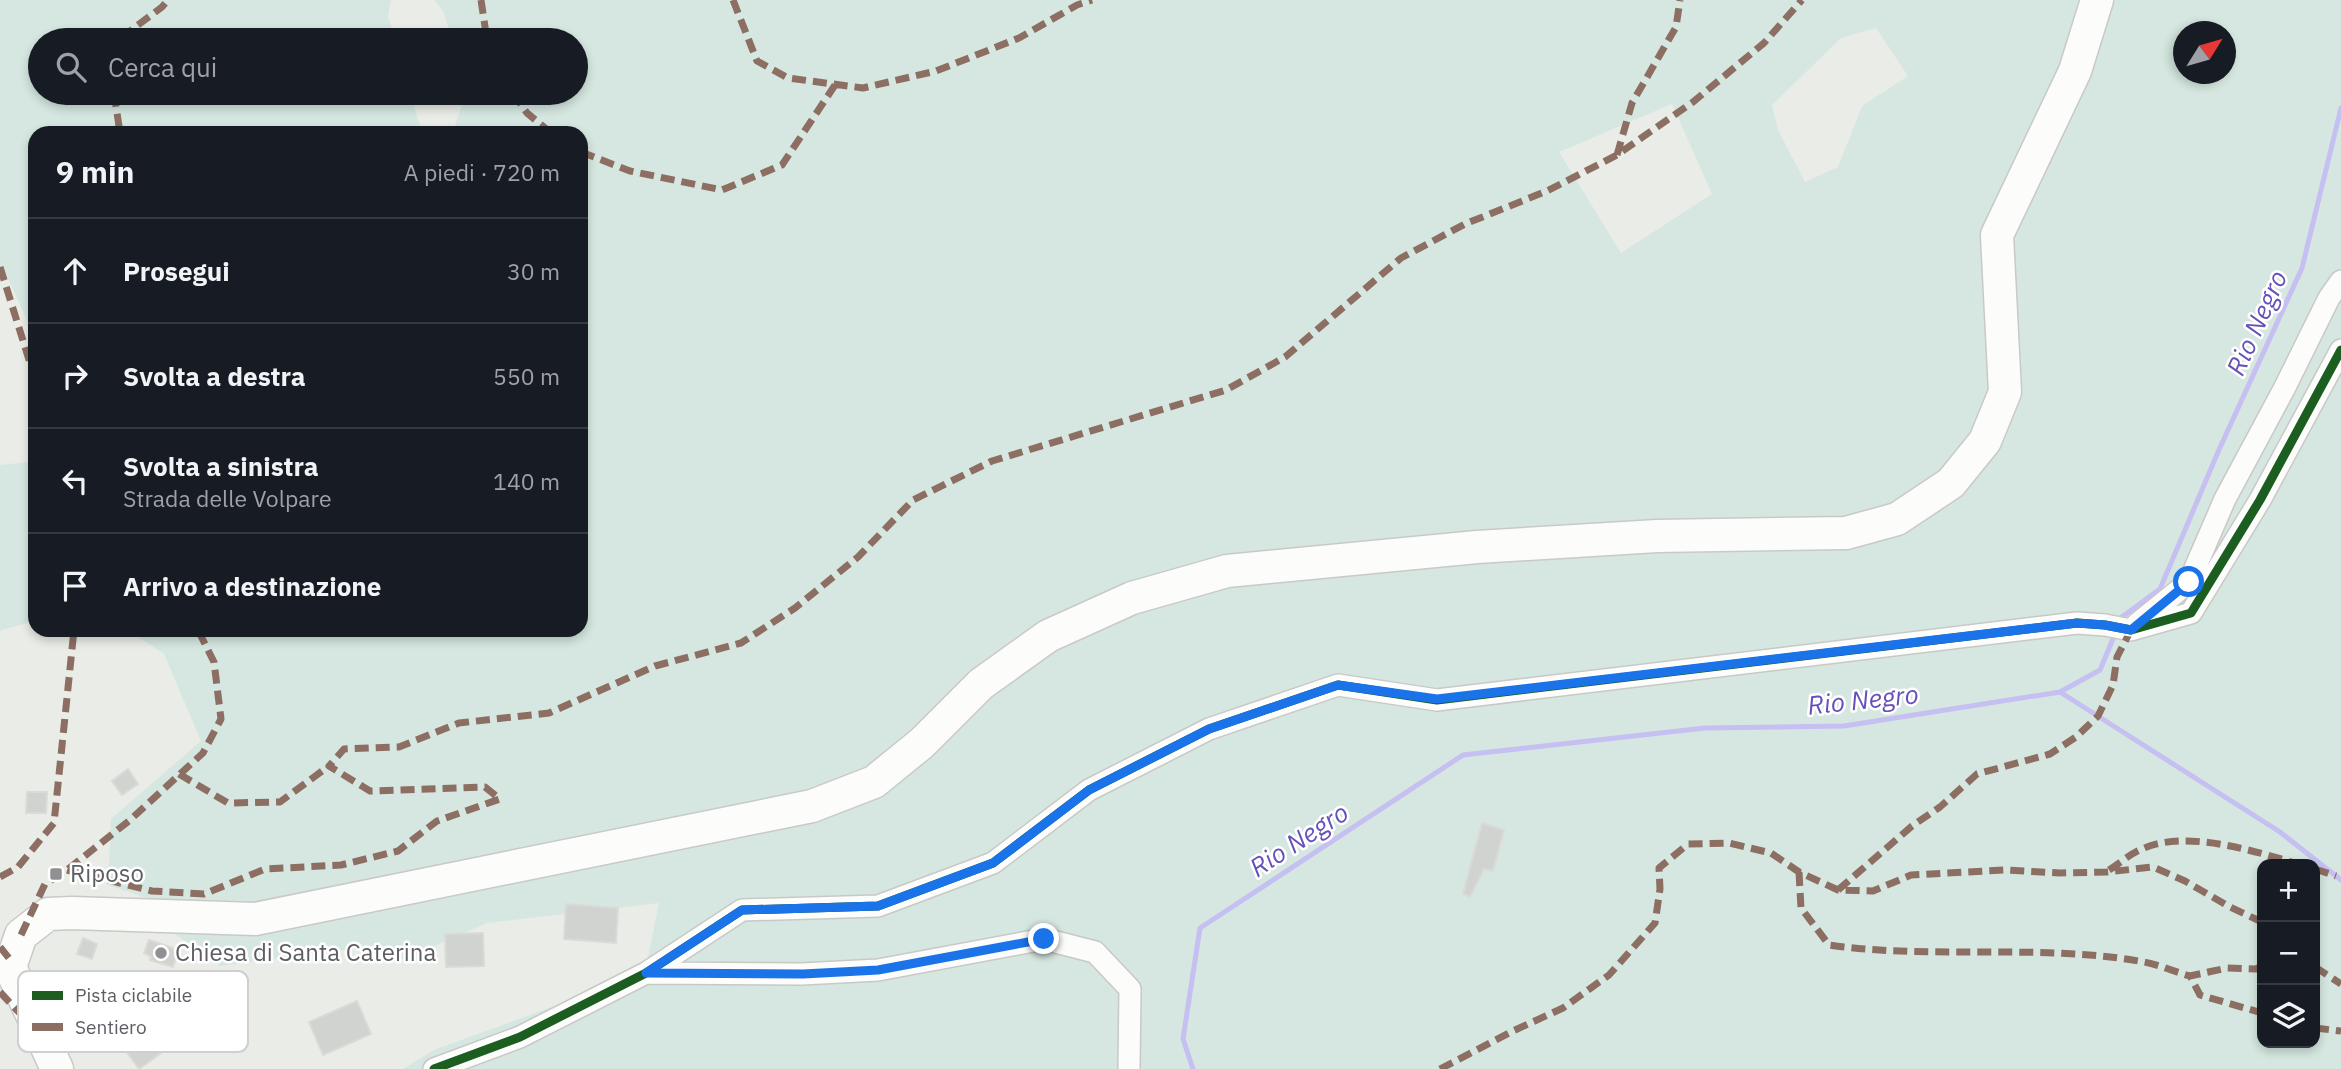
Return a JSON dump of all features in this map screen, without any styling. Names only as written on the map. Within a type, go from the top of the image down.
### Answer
[{"type":"main road","points":[[18,984],[10,967],[21,935],[48,914],[72,912],[255,919],[812,806],[874,782],[922,743],[981,684],[1048,636],[1132,598],[1227,570],[1477,547],[1601,539],[1846,533],[1897,519],[1951,483],[1984,441],[2005,392],[1997,235],[2075,71],[2097,0]]},
{"type":"main road","points":[[49,1052],[57,1069]]},
{"type":"street","points":[[2131,630],[2189,582],[2225,499],[2329,298],[2341,281]]},
{"type":"street","points":[[434,1069],[520,1037],[646,973],[742,910],[878,906],[993,863],[1089,790],[1209,729],[1338,685],[1437,699],[2077,623],[2131,630],[2191,613],[2260,500],[2341,350]]},
{"type":"street","points":[[646,973],[803,974],[878,970],[1044,939],[1095,952],[1130,989],[1129,1069]]},
{"type":"shaded area","points":[[0,0],[391,0],[388,17],[391,28],[28,28],[28,105],[414,105],[420,126],[28,126],[28,323],[6,274],[0,274]]},
{"type":"shaded area","points":[[434,0],[2084,0],[2063,67],[1985,232],[1992,390],[1974,435],[1943,474],[1892,507],[1844,521],[1127,586],[868,771],[808,794],[252,907],[161,903],[108,885],[111,819],[201,741],[164,654],[138,637],[588,637],[588,126],[455,126],[462,105],[588,105],[588,28],[449,28],[443,11]],"holes":[[[1876,28],[1908,76],[1862,106],[1838,167],[1805,182],[1778,130],[1772,105],[1841,38]],[[1672,104],[1712,194],[1621,253],[1559,152]]]},
{"type":"shaded area","points":[[2110,0],[2341,0],[2341,1069],[403,1069],[434,1050],[645,973],[659,903],[487,923],[403,960],[380,945],[220,966],[168,929],[815,818],[1054,647],[1136,609],[1230,583],[1657,548],[1847,545],[1995,447],[2009,238]]},
{"type":"shaded area","points":[[28,462],[28,623],[1,630],[0,634],[0,465]]},
{"type":"building","points":[[128,769],[138,784],[122,795],[112,781]]},
{"type":"building","points":[[27,792],[47,792],[46,813],[26,813]]},
{"type":"building","points":[[1482,823],[1504,830],[1493,871],[1484,869],[1470,897],[1463,894]]},
{"type":"building","points":[[566,904],[618,908],[616,943],[564,939]]},
{"type":"building","points":[[483,933],[484,966],[446,967],[445,934]]},
{"type":"building","points":[[83,938],[97,944],[92,959],[77,954]]},
{"type":"building","name":"Chiesa di Santa Caterina","points":[[149,940],[178,952],[173,967],[150,960],[151,957],[144,953]]},
{"type":"building","points":[[357,1001],[371,1034],[323,1055],[309,1022]]},
{"type":"building","points":[[127,1052],[163,1052],[139,1069]]},
{"type":"waterway","name":"Rio Negro","points":[[2120,621],[2160,589],[2218,452],[2302,268],[2341,108]]},
{"type":"waterway","name":"Rio Negro","points":[[1193,1069],[1183,1039],[1200,928],[1463,755],[1705,728],[1844,726],[2060,692],[2100,670],[2115,634]]},
{"type":"waterway","points":[[2060,692],[2280,832],[2341,880]]},
{"type":"marked path","points":[[134,28],[168,0]]},
{"type":"marked path","points":[[481,0],[485,28]]},
{"type":"marked path","points":[[733,0],[757,61],[788,78],[863,88],[936,71],[1019,38],[1077,5],[1092,0]]},
{"type":"marked path","points":[[1617,155],[1632,103],[1676,27],[1680,0]]},
{"type":"marked path","points":[[67,870],[152,891],[204,894],[265,869],[341,865],[398,851],[437,821],[500,799],[485,787],[370,791],[329,766],[344,749],[399,747],[459,723],[549,713],[655,666],[741,643],[795,608],[858,557],[913,500],[992,461],[1226,390],[1285,357],[1401,258],[1465,224],[1547,191],[1617,155],[1693,102],[1764,43],[1802,0]]},
{"type":"marked path","points":[[588,155],[630,171],[722,190],[782,165],[835,85]]},
{"type":"marked path","points":[[116,105],[119,126]]},
{"type":"marked path","points":[[521,105],[543,126]]},
{"type":"marked path","points":[[0,267],[28,357]]},
{"type":"marked path","points":[[1838,890],[1977,774],[2050,754],[2076,737],[2098,716],[2113,685],[2117,657],[2131,630]]},
{"type":"marked path","points":[[0,877],[18,867],[54,823],[73,637]]},
{"type":"marked path","points":[[21,935],[45,884],[130,820],[203,753],[221,719],[214,662],[202,637]]},
{"type":"marked path","points":[[179,774],[228,803],[280,802],[329,766]]},
{"type":"marked path","points":[[2109,870],[2142,849],[2159,843],[2178,841],[2220,844],[2281,859]]},
{"type":"marked path","points":[[1440,1069],[1563,1008],[1609,975],[1655,923],[1660,889],[1659,868],[1688,844],[1729,843],[1771,853],[1799,872],[1838,890],[1873,891],[1911,875],[2005,870],[2107,872],[2153,867],[2257,920]]},
{"type":"marked path","points":[[2320,871],[2336,876]]},
{"type":"marked path","points":[[1799,872],[1801,908],[1829,945],[1908,951],[2105,956],[2150,963],[2190,976]]},
{"type":"marked path","points":[[0,947],[12,962]]},
{"type":"marked path","points":[[2257,968],[2227,968],[2190,976],[2200,995],[2257,1012]]},
{"type":"marked path","points":[[2320,970],[2341,984]]},
{"type":"marked path","points":[[0,992],[18,1011]]},
{"type":"marked path","points":[[2320,1029],[2341,1031]]},
{"type":"cycle path","points":[[434,1069],[520,1037],[646,973],[742,910],[878,906],[993,863],[1089,790],[1209,729],[1338,685],[1437,700],[2077,623],[2131,630],[2191,613],[2260,500],[2341,350]]},
{"type":"place","name":"Riposo","points":[[56,874]]},
{"type":"place","name":"Chiesa di Santa Caterina","points":[[161,953]]},
{"type":"route","points":[[1044,939],[878,970],[803,974],[646,973],[742,910],[878,906],[993,863],[1089,790],[1209,729],[1338,685],[1437,699],[2077,623],[2131,630],[2189,582]]}]
